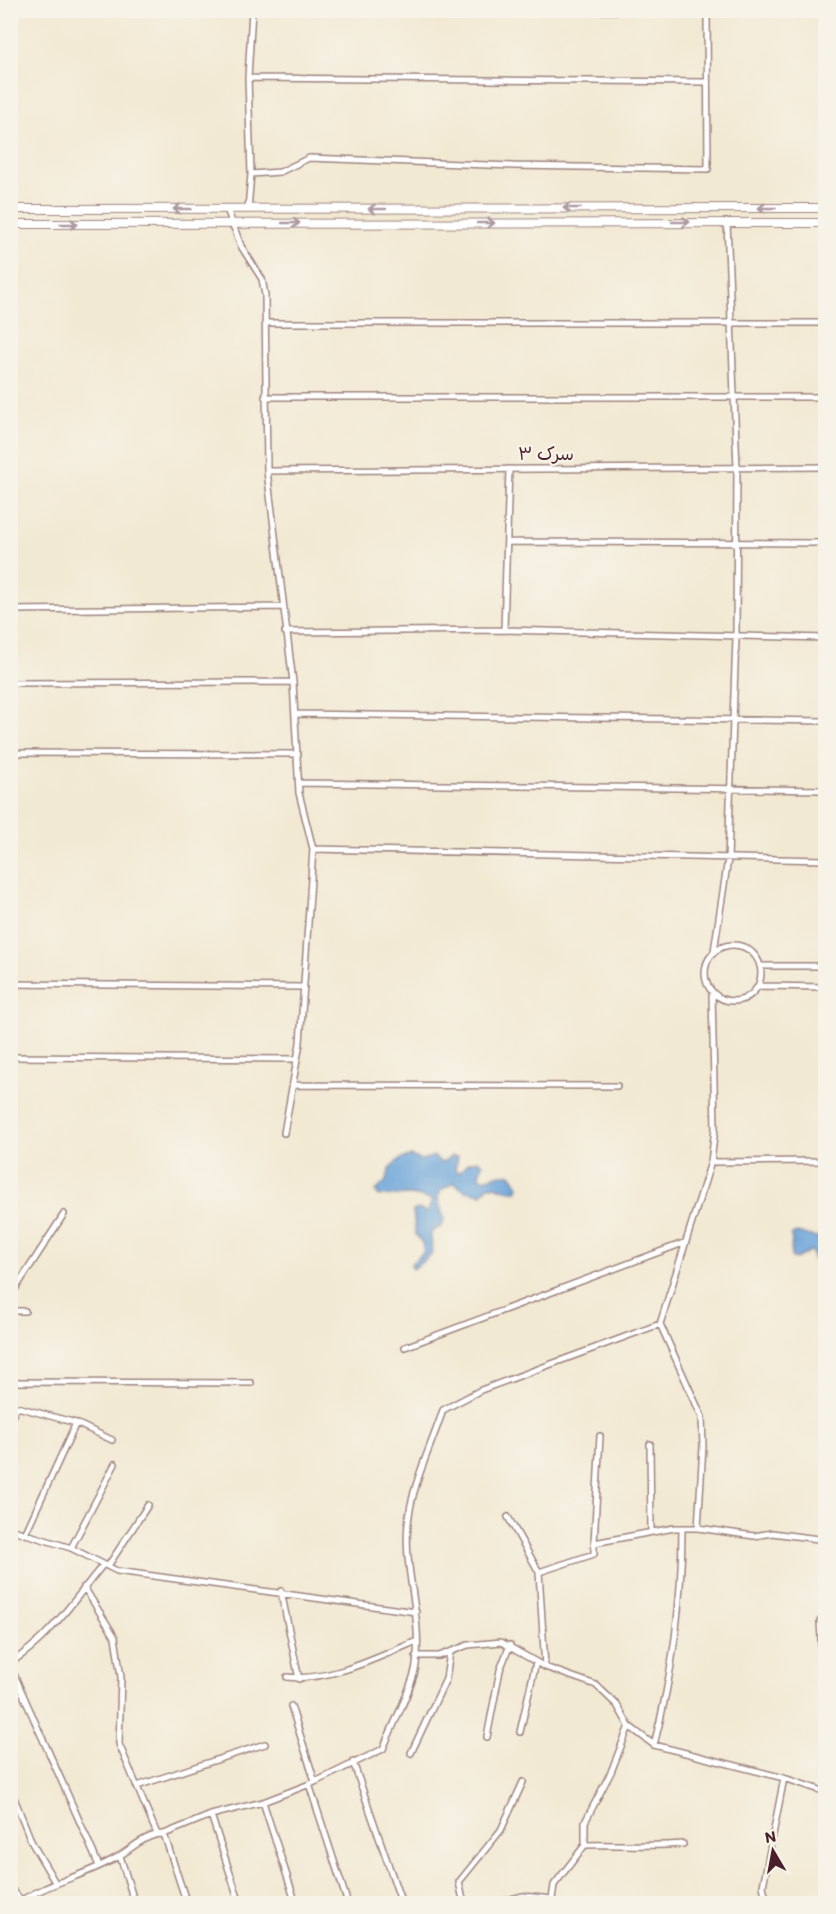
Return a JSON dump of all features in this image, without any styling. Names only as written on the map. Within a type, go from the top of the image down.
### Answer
[{"type":"main road","points":[[10,209],[825,208]]},
{"type":"main road","points":[[10,224],[825,223]]},
{"type":"street","points":[[248,209],[251,174],[248,78],[252,10]]},
{"type":"street","points":[[251,174],[280,172],[309,158],[513,166],[708,169],[707,11],[299,10]]},
{"type":"street","points":[[248,78],[707,82]]},
{"type":"street","points":[[227,209],[241,246],[262,279],[265,323],[267,471],[285,632],[293,682],[299,783],[313,849],[297,1059],[284,1133]]},
{"type":"street","points":[[698,1528],[703,1468],[702,1417],[660,1324],[711,1162],[715,1128],[712,993],[705,977],[705,966],[714,951],[728,859],[736,638],[737,468],[733,324],[727,222]]},
{"type":"street","points":[[265,323],[825,323]]},
{"type":"street","points":[[265,397],[825,397]]},
{"type":"street","name":"سرک ۳","points":[[267,471],[825,467]]},
{"type":"street","points":[[504,630],[509,469]]},
{"type":"street","points":[[508,542],[737,545],[825,543]]},
{"type":"street","points":[[10,610],[283,607]]},
{"type":"street","points":[[285,632],[504,630],[736,638],[825,638]]},
{"type":"street","points":[[10,683],[293,682]]},
{"type":"street","points":[[296,714],[825,721]]},
{"type":"street","points":[[10,753],[298,754]]},
{"type":"street","points":[[299,783],[825,790]]},
{"type":"street","points":[[313,849],[825,860]]},
{"type":"street","points":[[712,993],[725,1001],[736,1002],[747,999],[761,981],[760,966],[751,951],[741,946],[730,945],[714,951]]},
{"type":"street","points":[[760,966],[825,966]]},
{"type":"street","points":[[10,984],[304,987]]},
{"type":"street","points":[[758,986],[825,987]]},
{"type":"street","points":[[10,1057],[297,1059]]},
{"type":"street","points":[[292,1085],[617,1086]]},
{"type":"street","points":[[711,1162],[825,1161]]},
{"type":"street","points":[[10,1297],[64,1214]]},
{"type":"street","points":[[405,1347],[686,1242]]},
{"type":"street","points":[[10,1311],[25,1311]]},
{"type":"street","points":[[10,1887],[19,1902],[120,1856],[133,1845],[157,1834],[164,1834],[211,1815],[263,1802],[312,1783],[382,1749],[417,1665],[416,1612],[407,1545],[408,1522],[420,1475],[443,1410],[481,1390],[660,1324]]},
{"type":"street","points":[[10,1382],[251,1383]]},
{"type":"street","points":[[10,1421],[13,1407],[76,1423],[111,1440]]},
{"type":"street","points":[[26,1534],[76,1423]]},
{"type":"street","points":[[539,1572],[594,1554],[600,1436]]},
{"type":"street","points":[[650,1443],[651,1532]]},
{"type":"street","points":[[71,1548],[115,1464]]},
{"type":"street","points":[[99,1866],[67,1791],[50,1760],[10,1664],[33,1649],[67,1612],[84,1587],[105,1566],[148,1505]]},
{"type":"street","points":[[508,1517],[539,1572],[545,1667]]},
{"type":"street","points":[[654,1745],[669,1689],[679,1604],[682,1528]]},
{"type":"street","points":[[594,1543],[682,1528],[754,1536],[772,1533],[825,1540]]},
{"type":"street","points":[[10,1529],[71,1548],[117,1571],[281,1591],[416,1612]]},
{"type":"street","points":[[84,1587],[115,1637],[121,1677],[119,1744],[157,1834]]},
{"type":"street","points":[[281,1591],[299,1679]]},
{"type":"street","points":[[825,1621],[820,1621],[823,1674],[825,1675]]},
{"type":"street","points":[[287,1677],[299,1679],[366,1662],[417,1641]]},
{"type":"street","points":[[416,1656],[439,1656],[468,1645],[501,1642],[510,1645],[545,1667],[596,1685],[617,1705],[629,1726],[651,1739],[654,1745],[784,1778],[825,1792]]},
{"type":"street","points":[[487,1737],[500,1670],[510,1645]]},
{"type":"street","points":[[411,1753],[446,1679],[450,1652]]},
{"type":"street","points":[[520,1732],[536,1662]]},
{"type":"street","points":[[291,1706],[348,1904]]},
{"type":"street","points":[[491,1904],[523,1896],[554,1901],[554,1885],[585,1845],[585,1822],[611,1772],[629,1726]]},
{"type":"street","points":[[137,1786],[265,1744]]},
{"type":"street","points":[[353,1762],[402,1904]]},
{"type":"street","points":[[767,1904],[763,1886],[784,1778]]},
{"type":"street","points":[[464,1904],[459,1882],[501,1830],[523,1782]]},
{"type":"street","points":[[10,1788],[32,1843],[56,1884]]},
{"type":"street","points":[[263,1802],[296,1904]]},
{"type":"street","points":[[211,1815],[240,1904]]},
{"type":"street","points":[[164,1834],[186,1904]]},
{"type":"street","points":[[585,1845],[628,1844],[647,1847],[682,1844]]},
{"type":"street","points":[[120,1856],[135,1904]]},
{"type":"water","points":[[411,1156],[421,1160],[434,1156],[441,1163],[452,1156],[458,1157],[455,1169],[459,1173],[468,1163],[478,1160],[483,1164],[479,1174],[481,1179],[511,1174],[519,1186],[517,1191],[513,1191],[488,1186],[482,1194],[465,1191],[454,1183],[441,1190],[438,1198],[444,1220],[441,1227],[431,1232],[432,1254],[413,1269],[411,1264],[424,1252],[422,1243],[416,1235],[413,1211],[418,1209],[427,1212],[433,1200],[412,1195],[379,1196],[376,1191],[387,1180],[389,1171],[395,1164]]},
{"type":"water","points":[[825,1222],[826,1245],[823,1256],[814,1261],[811,1250],[796,1259],[791,1257],[792,1234],[797,1232],[817,1238]]}]
